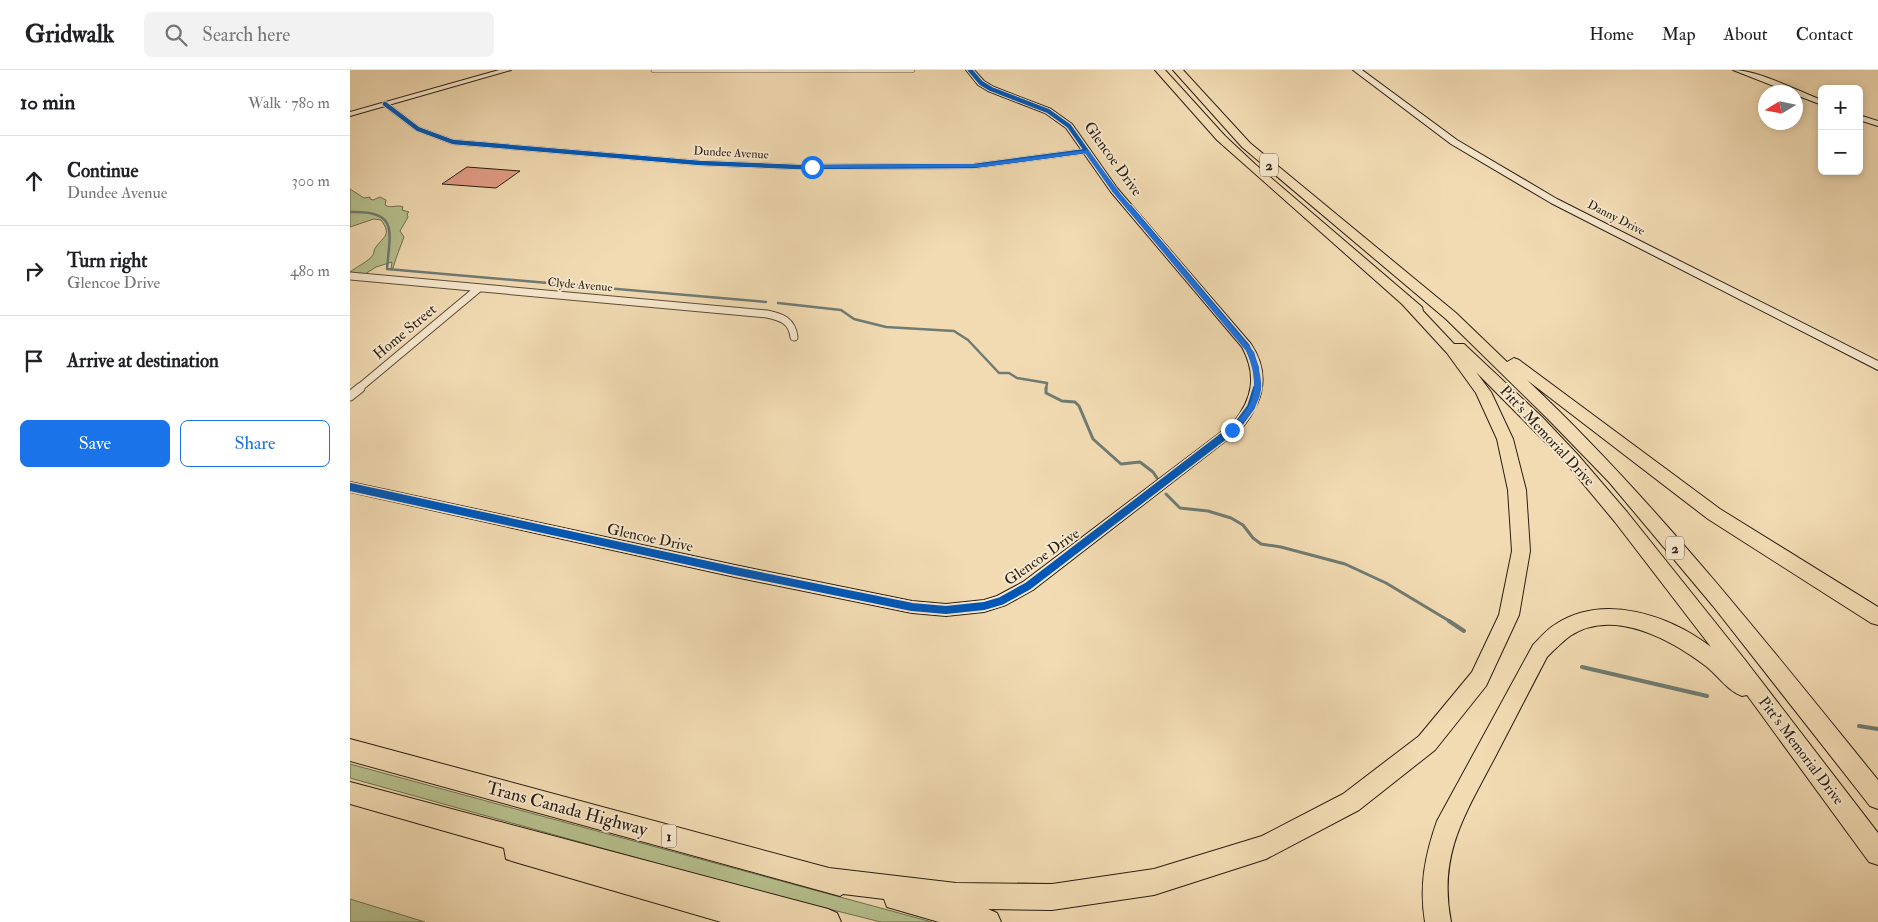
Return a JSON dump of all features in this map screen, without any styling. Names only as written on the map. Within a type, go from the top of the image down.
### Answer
[{"type":"highway","name":"Pitt's Memorial Drive","points":[[1160,70],[1221,138],[1502,387],[1572,459],[1669,578],[1878,853]]},
{"type":"highway","name":"Pitt's Memorial Drive","points":[[1178,70],[1246,145],[1451,316],[1554,415],[1615,478],[1720,600],[1878,798]]},
{"type":"highway","points":[[829,880],[956,896],[1052,897],[1154,882],[1266,847],[1350,802],[1427,743],[1479,679],[1509,615],[1521,551],[1517,490],[1505,439],[1483,392],[1452,350],[1408,303]]},
{"type":"highway","points":[[1451,316],[1714,514],[1878,617]]},
{"type":"highway","points":[[1438,922],[1434,895],[1435,869],[1449,821],[1540,651],[1551,637],[1565,627],[1580,620],[1597,617],[1618,617],[1641,621],[1664,629],[1713,658],[1783,728]]},
{"type":"highway","name":"Trans Canada Highway","points":[[350,750],[988,922]]},
{"type":"highway","points":[[350,793],[451,822],[828,922]]},
{"type":"highway","points":[[451,822],[468,834],[500,845],[631,885],[766,922]]},
{"type":"street","points":[[350,114],[507,70]]},
{"type":"street","points":[[654,70],[912,70]]},
{"type":"street","name":"Glencoe Drive","points":[[350,486],[735,571],[912,607],[946,610],[966,609],[1001,601],[1028,586],[1075,552],[1232,430],[1250,410],[1258,388],[1256,363],[1247,346],[1118,195],[1069,126],[1054,114],[990,90],[970,70]]},
{"type":"street","name":"Danny Drive","points":[[1357,70],[1454,142],[1554,201],[1878,366]]},
{"type":"street","points":[[1737,70],[1775,85]]},
{"type":"street","points":[[1803,96],[1818,102]]},
{"type":"street","name":"Dundee Avenue","points":[[386,104],[418,129],[453,142],[716,164],[798,167],[967,166],[998,164],[1086,151]]},
{"type":"street","points":[[1863,118],[1878,124]]},
{"type":"street","name":"Clyde Avenue","points":[[350,276],[704,307],[773,315],[788,321],[793,327],[794,338]]},
{"type":"street","name":"Home Street","points":[[350,396],[479,288]]},
{"type":"green space","points":[[350,189],[364,198],[370,197],[373,200],[380,197],[386,200],[385,205],[390,207],[401,206],[403,207],[402,210],[409,212],[400,231],[404,237],[393,268],[391,269],[392,262],[376,267],[365,274],[350,272],[371,258],[375,248],[386,235],[386,229],[381,220],[374,219],[350,227]]},
{"type":"green space","points":[[350,764],[932,922],[881,922],[749,889],[350,778]]},
{"type":"green space","points":[[350,899],[425,922],[350,922]]},
{"type":"building","points":[[467,167],[520,171],[496,188],[442,184]]},
{"type":"waterway","points":[[350,212],[366,212],[384,219],[390,234],[387,269],[766,302]]},
{"type":"waterway","points":[[778,303],[841,310],[854,319],[886,327],[954,331],[968,340],[999,373],[1009,373],[1017,378],[1047,383],[1046,389]]},
{"type":"waterway","points":[[1046,389],[1046,393],[1062,401],[1075,402],[1079,406],[1093,439],[1121,464],[1140,462],[1153,472],[1157,478]]},
{"type":"waterway","points":[[1166,494],[1180,508],[1208,511],[1231,518],[1243,525],[1253,538],[1261,544],[1281,547],[1345,564],[1386,583],[1451,622]]},
{"type":"waterway","points":[[1449,621],[1464,631]]},
{"type":"waterway","points":[[1582,667],[1707,696]]},
{"type":"waterway","points":[[1859,726],[1878,729]]},
{"type":"cycle path","points":[[350,487],[735,571],[912,607],[946,610],[984,606],[1001,601],[1028,586],[1237,426],[1245,417],[1255,398],[1258,377],[1253,356],[1247,346],[1114,190],[1069,126],[1048,111],[991,89],[981,83],[970,70]]},
{"type":"cycle path","points":[[385,104],[418,129],[453,142],[700,163],[798,167],[974,166],[1086,151]]},
{"type":"route","points":[[812,167],[982,165],[1086,151],[1118,195],[1251,352],[1259,376],[1257,394],[1250,410],[1232,430]]}]
